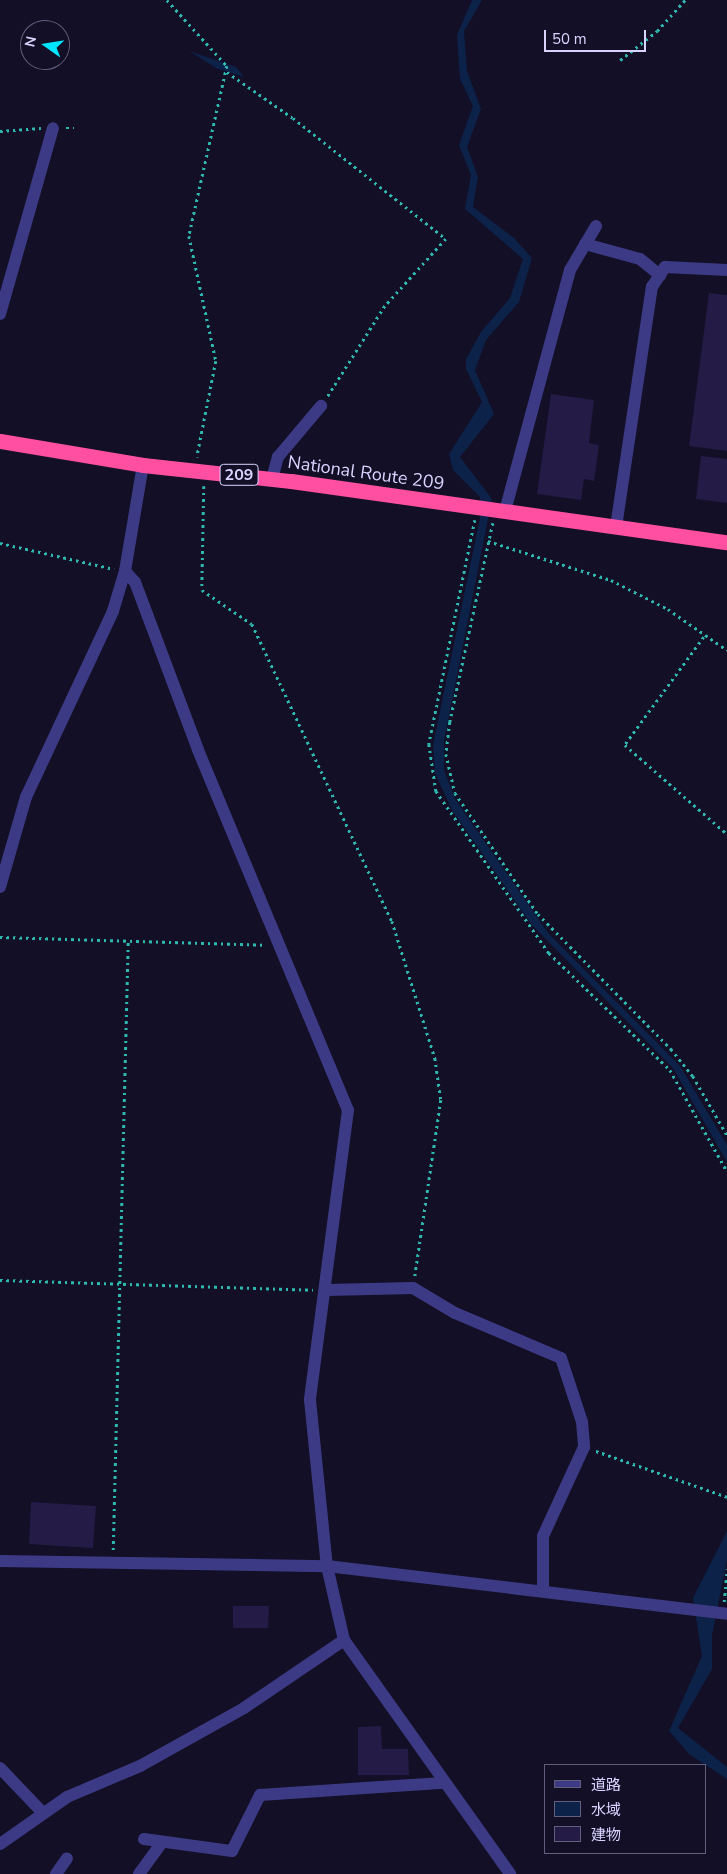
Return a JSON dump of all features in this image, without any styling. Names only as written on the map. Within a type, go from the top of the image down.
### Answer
[{"type":"highway","name":"National Route 209","points":[[0,442],[143,465],[272,478],[476,512],[500,510],[727,542]]},
{"type":"street","points":[[0,314],[53,128]]},
{"type":"street","points":[[500,510],[570,270],[596,226]]},
{"type":"street","points":[[585,244],[640,259],[660,275]]},
{"type":"street","points":[[616,527],[652,287],[665,267],[727,270]]},
{"type":"street","points":[[272,478],[278,457],[321,406]]},
{"type":"street","points":[[0,887],[26,797],[96,655],[125,571],[143,465]]},
{"type":"street","points":[[125,571],[136,582],[198,750],[348,1110],[327,1290],[310,1400],[327,1566],[344,1640],[510,1874]]},
{"type":"street","points":[[327,1290],[413,1288],[456,1313],[561,1358],[582,1422],[584,1447],[543,1536],[543,1591]]},
{"type":"street","points":[[0,1561],[113,1561],[327,1566],[725,1614]]},
{"type":"street","points":[[0,1844],[42,1812],[200,1735],[344,1640]]},
{"type":"street","points":[[0,1768],[42,1812]]},
{"type":"street","points":[[144,1839],[232,1851],[260,1795],[444,1783]]},
{"type":"street","points":[[139,1874],[162,1842]]},
{"type":"street","points":[[56,1874],[67,1858]]},
{"type":"path","points":[[167,0],[227,66],[189,236],[216,361],[199,470],[202,590],[252,624],[392,921],[436,1058],[441,1100],[413,1288]]},
{"type":"path","points":[[620,60],[657,31],[684,0]]},
{"type":"path","points":[[227,72],[293,118],[446,239],[385,306],[354,361],[321,406]]},
{"type":"path","points":[[0,131],[74,128]]},
{"type":"path","points":[[500,510],[488,541],[446,754],[455,793],[538,914],[670,1049],[693,1076],[727,1135]]},
{"type":"path","points":[[476,512],[429,744],[436,791],[510,903],[549,952],[670,1070],[727,1171]]},
{"type":"path","points":[[488,541],[611,580],[668,609],[704,637],[727,650]]},
{"type":"path","points":[[0,543],[125,571]]},
{"type":"path","points":[[704,637],[625,745],[727,834]]},
{"type":"path","points":[[0,936],[279,945]]},
{"type":"path","points":[[113,1561],[128,939]]},
{"type":"path","points":[[0,1280],[327,1290]]},
{"type":"path","points":[[584,1447],[727,1497]]},
{"type":"path","points":[[725,1614],[727,1568]]},
{"type":"water","points":[[472,0],[482,0],[464,31],[467,71],[481,109],[467,147],[478,177],[473,207],[514,238],[532,258],[519,302],[486,340],[475,370],[494,414],[460,457],[492,499],[444,741],[444,770],[455,799],[549,934],[680,1066],[727,1145],[727,1162],[673,1068],[531,924],[452,810],[435,773],[433,745],[480,518],[480,497],[453,470],[449,454],[482,402],[466,369],[466,359],[481,332],[510,298],[523,259],[465,209],[471,175],[459,145],[473,106],[460,79],[457,35]]},
{"type":"water","points":[[189,51],[236,67],[244,77],[216,68]]},
{"type":"water","points":[[727,1531],[727,1560],[712,1635],[712,1669],[678,1728],[727,1767],[727,1779],[707,1764],[689,1754],[669,1731],[702,1656],[693,1598]]},
{"type":"building","points":[[709,293],[727,295],[727,451],[689,446]]},
{"type":"building","points":[[551,394],[594,400],[589,443],[599,445],[594,481],[584,479],[581,500],[537,494]]},
{"type":"building","points":[[701,456],[727,459],[727,503],[696,499]]},
{"type":"building","points":[[31,1502],[96,1506],[93,1548],[29,1544]]},
{"type":"building","points":[[233,1606],[269,1606],[268,1628],[233,1628]]},
{"type":"building","points":[[381,1726],[382,1749],[408,1749],[409,1775],[358,1775],[358,1727]]}]
